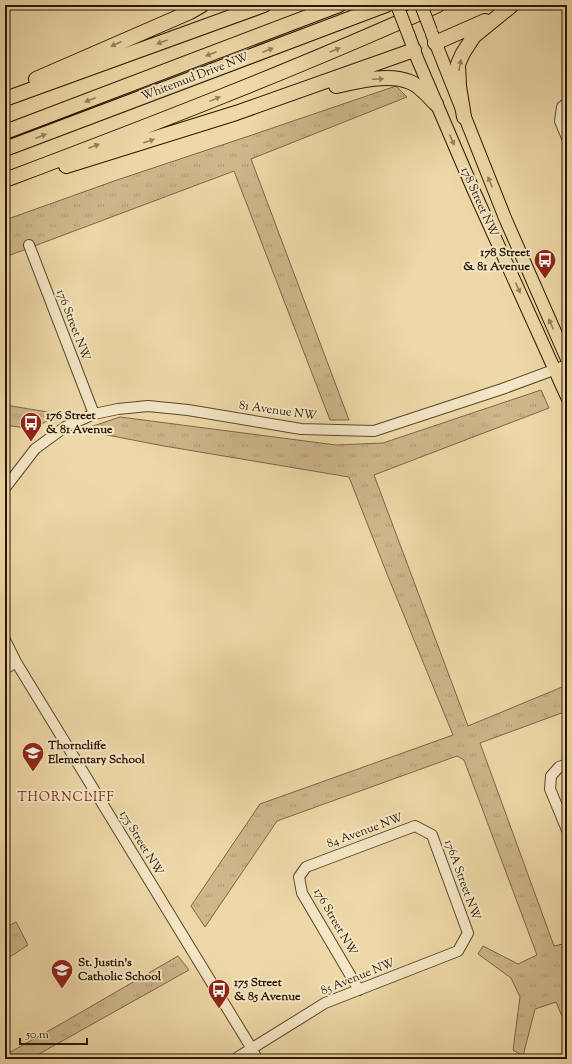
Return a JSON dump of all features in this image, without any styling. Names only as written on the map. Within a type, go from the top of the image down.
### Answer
[{"type":"highway","points":[[5,92],[190,12],[202,5]]},
{"type":"highway","points":[[5,99],[264,5]]},
{"type":"highway","name":"Whitemud Drive NW","points":[[5,132],[339,5]]},
{"type":"highway","name":"Whitemud Drive NW","points":[[5,149],[386,5]]},
{"type":"highway","points":[[5,180],[276,75],[377,33],[438,5]]},
{"type":"highway","points":[[433,37],[483,22],[512,6]]},
{"type":"highway","points":[[464,117],[459,86],[458,64],[474,36],[512,6]]},
{"type":"highway","points":[[5,186],[229,116],[414,50]]},
{"type":"highway","points":[[285,96],[353,82],[393,78],[410,82],[425,92],[436,104]]},
{"type":"main road","name":"178 Street NW","points":[[397,5],[436,104],[567,397]]},
{"type":"main road","name":"178 Street NW","points":[[421,5],[505,218],[567,359]]},
{"type":"main road","points":[[414,50],[433,37]]},
{"type":"street","points":[[565,105],[560,121],[567,138]]},
{"type":"street","name":"176 Street NW","points":[[29,245],[94,414]]},
{"type":"street","name":"81 Avenue NW","points":[[5,488],[35,449],[65,427],[94,414],[118,409],[148,406],[188,410],[301,429],[374,432],[567,365]]},
{"type":"street","name":"175 Street NW","points":[[5,640],[16,662],[257,1059]]},
{"type":"street","points":[[5,669],[16,662]]},
{"type":"street","points":[[567,764],[559,767],[552,776],[550,789],[567,830]]},
{"type":"street","name":"84 Avenue NW","points":[[306,866],[415,826],[432,835]]},
{"type":"street","name":"176A Street NW","points":[[432,835],[468,934]]},
{"type":"street","name":"176 Street NW","points":[[306,866],[299,877],[302,893],[359,990]]},
{"type":"street","name":"85 Avenue NW","points":[[235,1059],[325,1003],[458,951],[468,934]]},
{"type":"green space","points":[[396,86],[407,97],[251,159],[349,420],[330,420],[234,171],[5,257],[5,220],[117,180]]},
{"type":"green space","points":[[541,390],[549,408],[374,475],[468,726],[567,685],[567,711],[480,743],[554,946],[567,943],[567,1028],[556,1002],[535,1009],[523,1056],[513,1050],[520,997],[511,978],[478,954],[483,946],[518,964],[537,955],[464,760],[457,756],[277,821],[205,927],[191,906],[260,804],[453,735],[349,477],[164,446],[81,430],[120,417],[336,445],[383,443]]},
{"type":"green space","points":[[5,405],[60,414],[32,429],[5,425]]},
{"type":"green space","points":[[16,922],[28,945],[5,960],[5,928]]},
{"type":"green space","points":[[178,956],[189,970],[30,1059],[5,1059],[5,1055]]},
{"type":"place","name":"178 Street & 81 Avenue","points":[[545,280]]},
{"type":"place","name":"176 Street & 81 Avenue","points":[[31,442]]},
{"type":"place","name":"Thorncliffe Elementary School","points":[[33,772]]},
{"type":"place","name":"St. Justin’s Catholic School","points":[[62,990]]},
{"type":"place","name":"175 Street & 85 Avenue","points":[[219,1010]]},
{"type":"district","name":"THORNCLIFF","points":[[66,798]]}]
